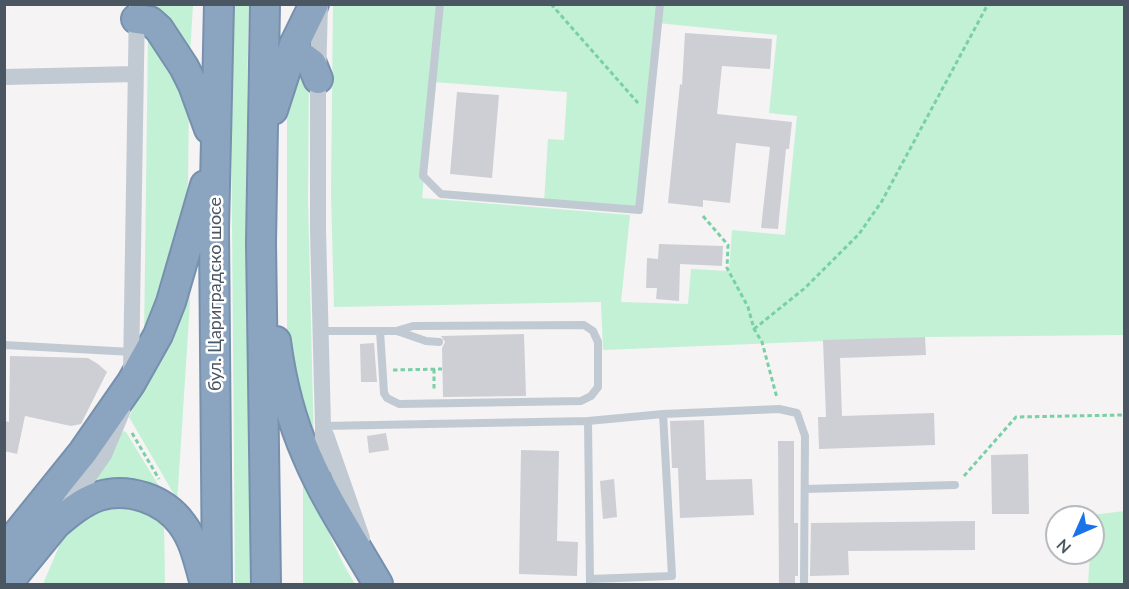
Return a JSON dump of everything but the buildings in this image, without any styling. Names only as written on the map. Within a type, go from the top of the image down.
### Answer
[{"type":"highway","name":"бул. Цариградско шосе","points":[[218,585],[215,149],[219,4]]},
{"type":"highway","points":[[265,4],[261,243],[266,585]]},
{"type":"highway","points":[[262,147],[286,65],[314,4]]},
{"type":"highway","points":[[4,550],[83,452],[131,383],[158,335],[215,149],[193,85],[184,67],[159,29],[137,12]]},
{"type":"highway","points":[[286,65],[293,59],[304,58],[312,64],[318,79]]},
{"type":"highway","points":[[261,243],[285,389],[303,446],[323,489],[380,585]]},
{"type":"highway","points":[[7,585],[56,524],[81,505],[109,494],[136,495],[156,501],[170,511],[183,524],[192,542],[205,585]]},
{"type":"street","points":[[321,4],[318,79],[318,231],[323,426],[321,473],[323,489],[337,537],[362,585]]},
{"type":"street","points":[[56,524],[104,455],[120,421],[131,383],[137,12]]},
{"type":"street","points":[[4,77],[135,74]]},
{"type":"street","points":[[323,426],[380,585]]},
{"type":"lane","points":[[440,4],[423,176],[441,194],[639,210],[660,4]]},
{"type":"lane","points":[[321,331],[380,331],[396,331],[413,326],[584,325],[593,331],[598,342],[598,387],[591,396],[581,401],[399,404],[387,398],[384,393],[380,331]]},
{"type":"lane","points":[[396,331],[426,341],[440,342]]},
{"type":"lane","points":[[4,345],[132,352]]},
{"type":"lane","points":[[323,426],[588,421],[663,414],[779,409],[797,413],[805,435],[804,585]]},
{"type":"lane","points":[[588,421],[590,582],[672,576],[663,414]]},
{"type":"lane","points":[[805,489],[956,485]]},
{"type":"path","points":[[551,4],[649,115]]},
{"type":"path","points":[[754,329],[805,288],[859,234],[882,201],[988,4]]},
{"type":"path","points":[[703,216],[728,245],[727,268],[748,307],[754,329],[762,342],[779,409]]},
{"type":"path","points":[[434,369],[434,400]]},
{"type":"path","points":[[393,370],[442,369]]},
{"type":"path","points":[[956,485],[1016,417],[1125,415]]},
{"type":"path","points":[[129,427],[164,487]]},
{"type":"green space","points":[[155,5],[193,5],[190,54],[182,50]]},
{"type":"green space","points":[[234,5],[249,5],[247,222],[250,584],[235,584],[231,103]]},
{"type":"green space","points":[[333,5],[1124,5],[1124,335],[925,337],[603,350],[601,302],[334,307],[331,193]],"holes":[[[658,23],[777,35],[769,113],[797,116],[785,235],[732,230],[729,271],[691,269],[688,304],[621,302],[630,215],[422,198],[433,82],[567,92],[564,140],[548,139],[544,203],[639,210]]]},
{"type":"green space","points":[[148,36],[189,101],[188,182],[184,214],[144,341]]},
{"type":"green space","points":[[290,71],[309,73],[308,200],[314,448],[287,350],[287,97]]},
{"type":"green space","points":[[189,277],[190,303],[177,503],[175,504],[175,496],[129,417],[159,353]]},
{"type":"green space","points":[[123,431],[126,432],[165,496],[86,490]]},
{"type":"green space","points":[[303,471],[333,543],[355,584],[303,584]]},
{"type":"green space","points":[[118,502],[164,520],[165,584],[43,584],[60,544],[75,521]]},
{"type":"green space","points":[[1124,511],[1124,584],[1088,584],[1089,565],[1105,565],[1105,513]]}]
